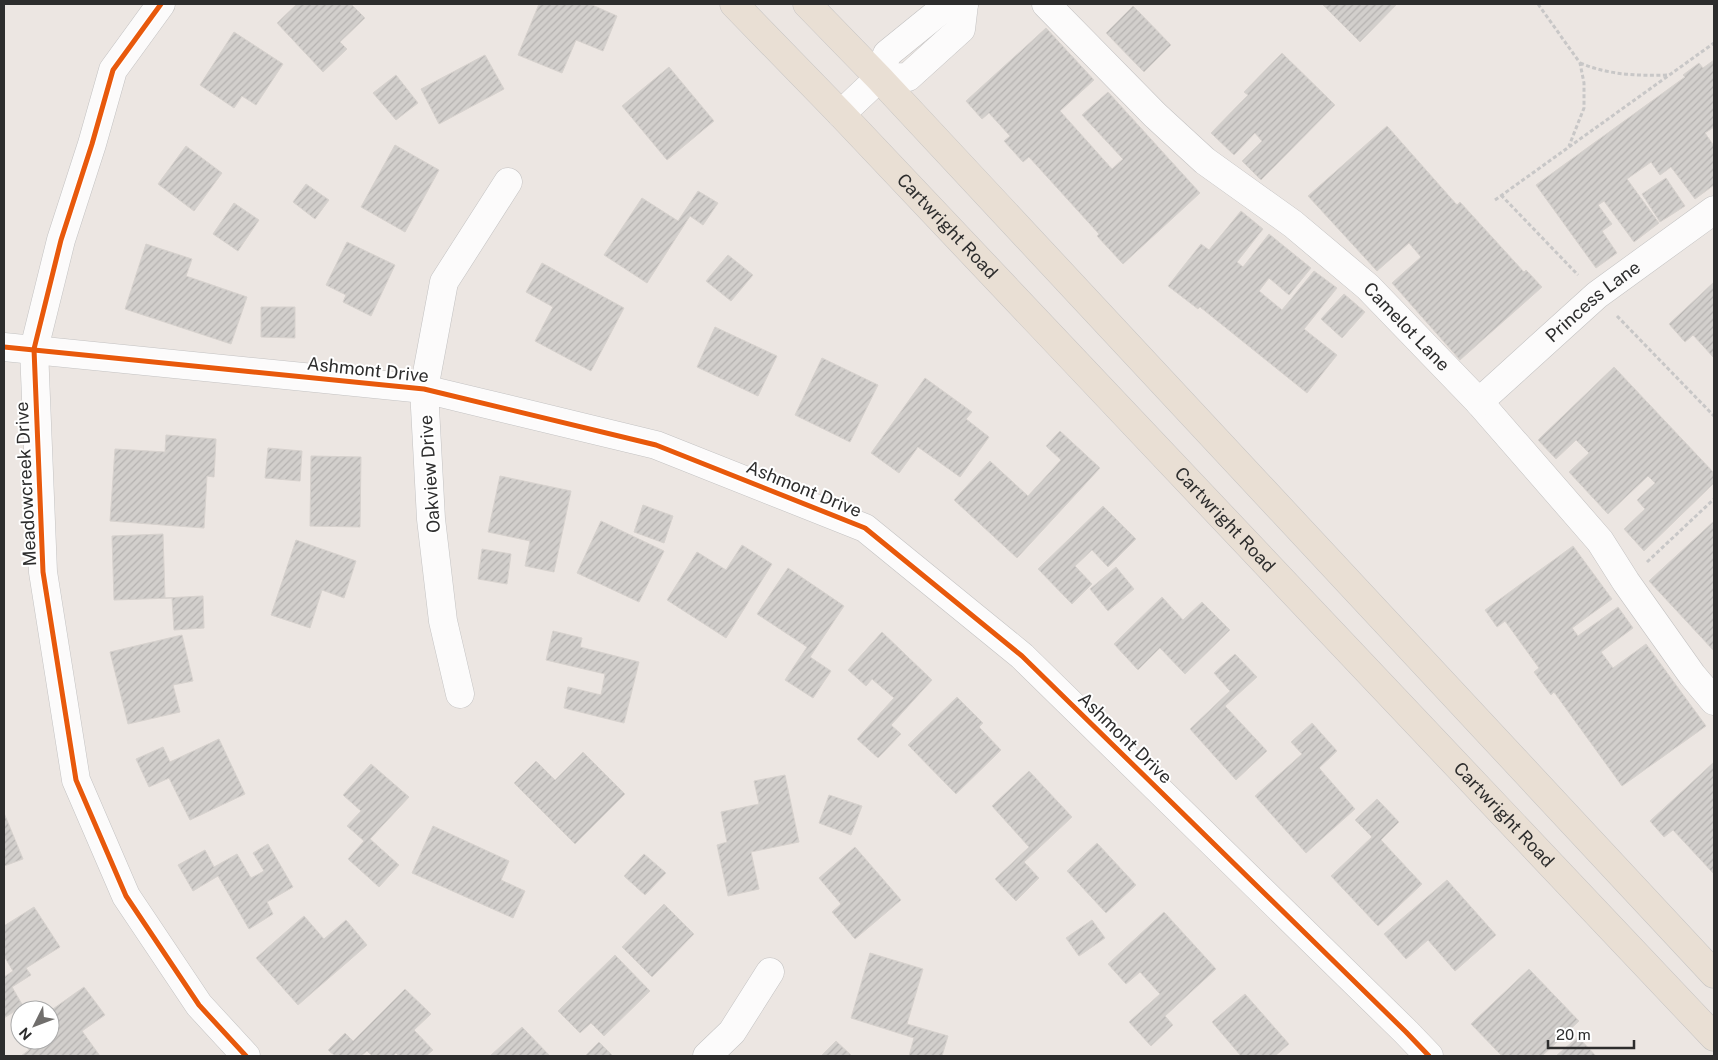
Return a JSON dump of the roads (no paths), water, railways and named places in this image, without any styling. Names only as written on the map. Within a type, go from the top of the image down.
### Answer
[{"type":"main road","name":"Cartwright Road","points":[[734,4],[842,114],[1714,1038]]},
{"type":"main road","points":[[807,4],[879,78],[1714,974]]},
{"type":"street","name":"Meadowcreek Drive","points":[[161,4],[113,70],[92,144],[60,240],[34,349],[43,572],[76,780],[126,896],[199,1006],[246,1056]]},
{"type":"street","points":[[842,114],[879,78],[887,54],[940,11],[964,4]]},
{"type":"street","name":"Camelot Lane","points":[[1046,4],[1155,115],[1205,161],[1293,224],[1368,287],[1479,402],[1600,542],[1692,675],[1714,701]]},
{"type":"street","name":"Oakview Drive","points":[[460,694],[443,621],[431,519],[424,389],[444,282],[508,182]]},
{"type":"street","name":"Princess Lane","points":[[1479,402],[1597,295],[1714,210]]},
{"type":"street","name":"Ashmont Drive","points":[[4,347],[424,389],[656,445],[865,528],[1022,656],[1429,1056]]},
{"type":"street","points":[[708,1056],[732,1032],[770,972]]}]
